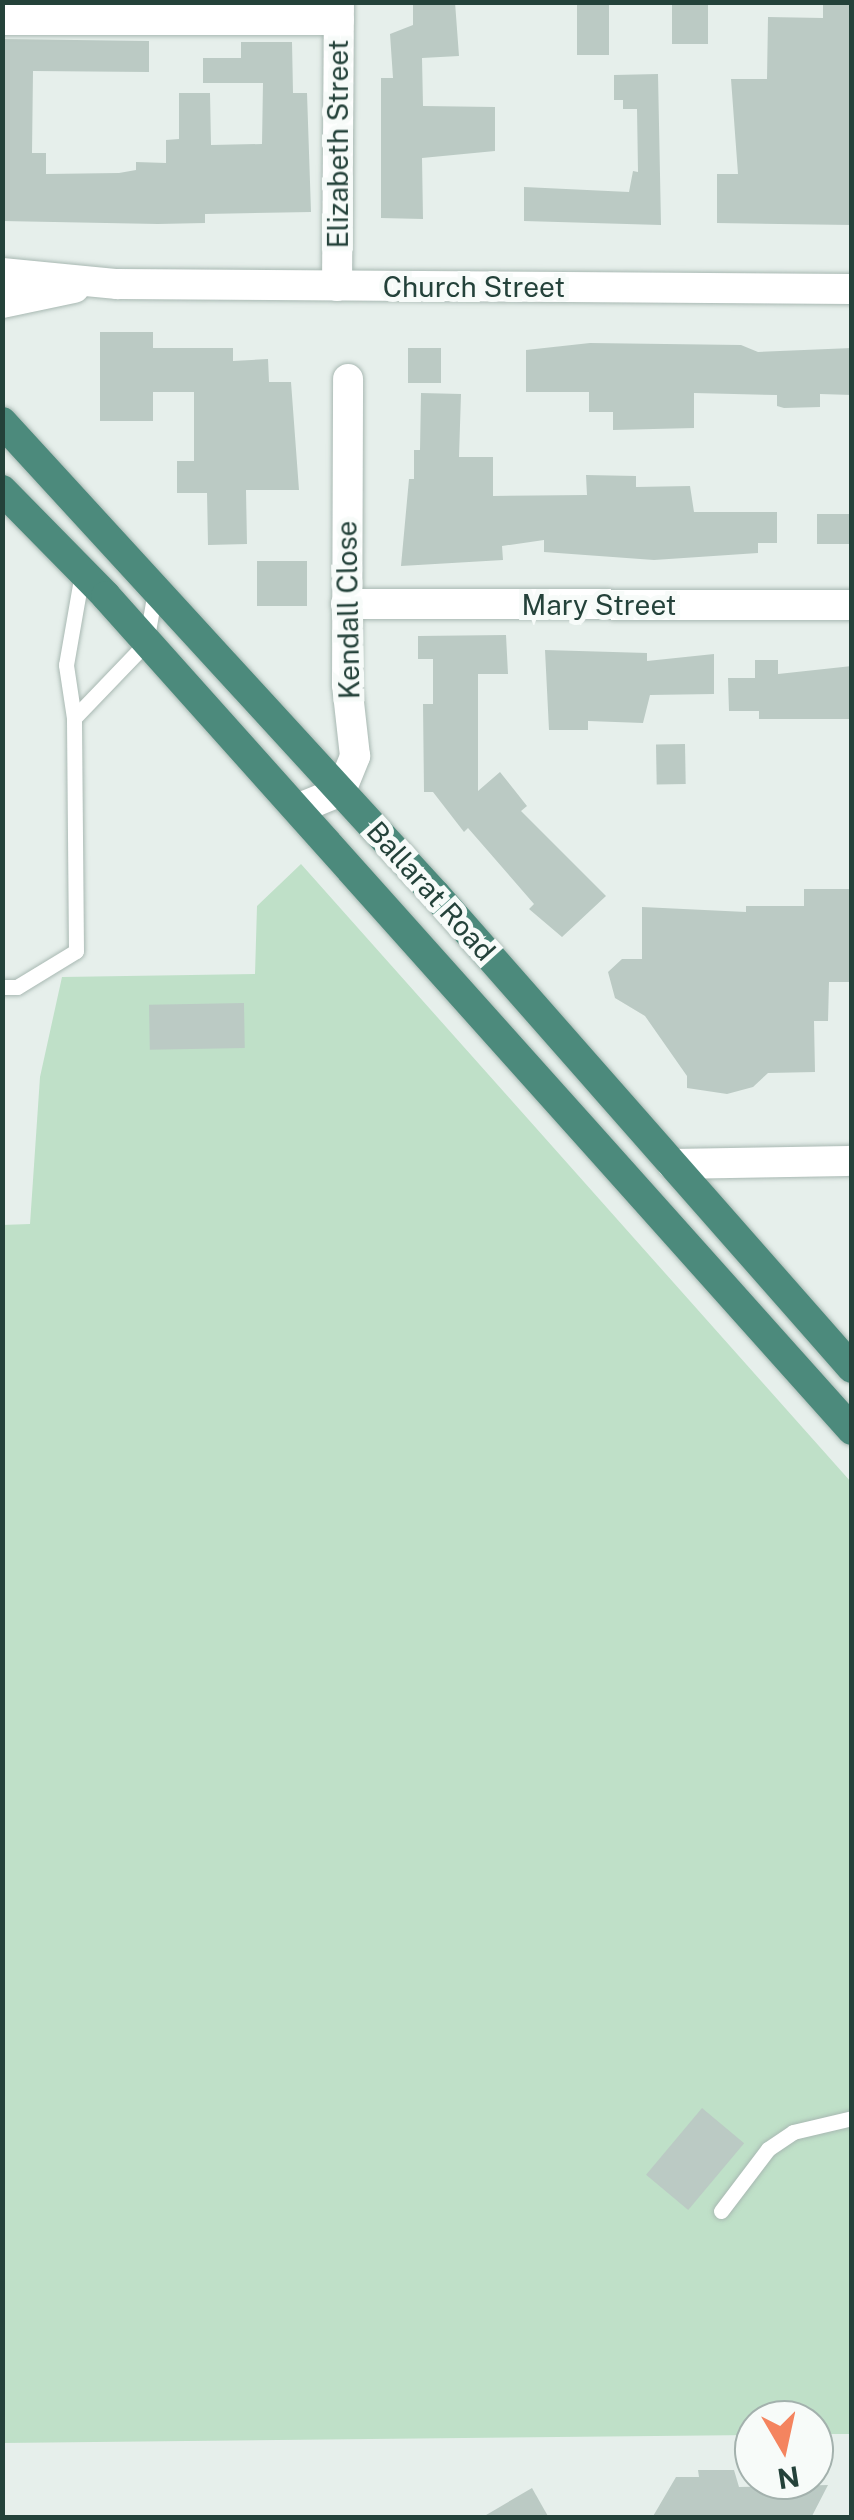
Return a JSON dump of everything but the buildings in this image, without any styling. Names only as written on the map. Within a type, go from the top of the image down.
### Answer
[{"type":"highway","name":"Ballarat Road","points":[[2,422],[156,585],[852,1368]]},
{"type":"highway","name":"Ballarat Road","points":[[2,490],[82,570],[852,1430]]},
{"type":"street","points":[[2,20],[339,12]]},
{"type":"street","name":"Elizabeth Street","points":[[337,286],[339,12]]},
{"type":"street","name":"Church Street","points":[[2,272],[97,284],[852,289]]},
{"type":"street","name":"Church Street","points":[[8,304],[97,284]]},
{"type":"street","name":"Kendall Close","points":[[341,791],[354,756],[346,604],[348,379]]},
{"type":"street","name":"Mary Street","points":[[346,604],[852,605]]},
{"type":"street","points":[[297,810],[341,791]]},
{"type":"street","points":[[672,1164],[852,1161]]},
{"type":"lane","points":[[2,987],[18,987],[76,951],[74,718],[66,665],[82,570]]},
{"type":"lane","points":[[74,718],[146,642],[156,585]]},
{"type":"lane","points":[[720,2211],[768,2149],[792,2132],[852,2118]]},
{"type":"green space","points":[[301,864],[851,1482],[851,2434],[834,2434],[834,2400],[734,2400],[734,2435],[3,2443],[2,1225],[30,1224],[40,1077],[62,977],[255,974],[257,906]]}]
